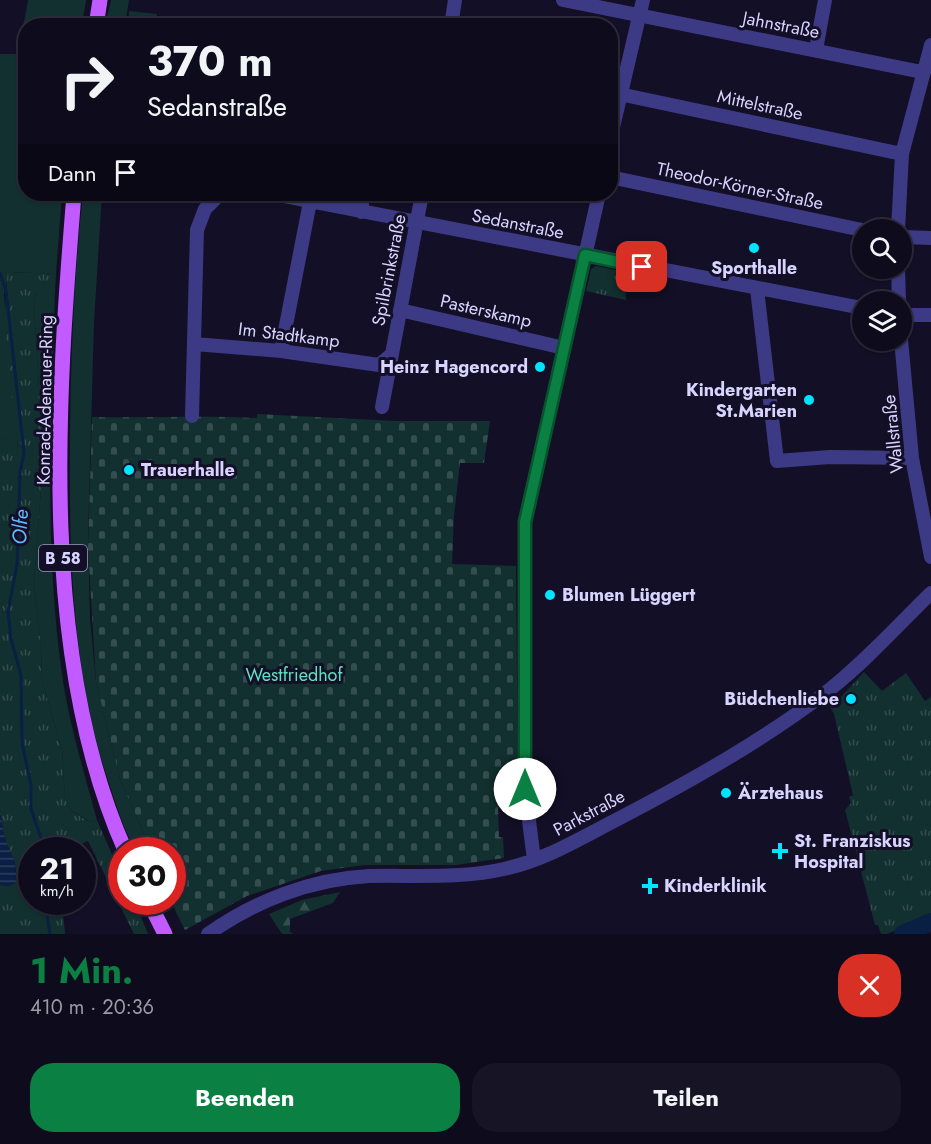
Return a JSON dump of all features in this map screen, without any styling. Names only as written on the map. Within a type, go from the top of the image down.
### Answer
[{"type":"main road","points":[[97,18],[100,0]]},
{"type":"main road","name":"Konrad-Adenauer-Ring","points":[[74,201],[63,389],[62,502],[66,602],[74,674],[87,736],[103,793],[120,837]]},
{"type":"main road","points":[[156,915],[165,934]]},
{"type":"street","points":[[452,18],[455,0]]},
{"type":"street","name":"Jahnstraße","points":[[563,0],[922,72]]},
{"type":"street","points":[[618,84],[643,0]]},
{"type":"street","points":[[816,50],[825,0]]},
{"type":"street","points":[[899,219],[902,154],[931,45]]},
{"type":"street","name":"Mittelstraße","points":[[618,94],[902,154]]},
{"type":"street","name":"Theodor-Körner-Straße","points":[[618,179],[852,228]]},
{"type":"street","points":[[192,416],[197,230],[205,209],[213,201]]},
{"type":"street","name":"Sedanstraße","points":[[305,201],[852,306]]},
{"type":"street","points":[[360,212],[362,201]]},
{"type":"street","name":"Spilbrinkstraße","points":[[382,407],[422,201]]},
{"type":"street","points":[[534,860],[525,789],[525,522],[597,201]]},
{"type":"street","points":[[281,351],[310,202]]},
{"type":"street","points":[[912,237],[931,238]]},
{"type":"street","points":[[757,289],[777,461],[831,457],[912,458]]},
{"type":"street","name":"Pasterskamp","points":[[400,310],[564,348]]},
{"type":"street","points":[[912,315],[931,315]]},
{"type":"street","name":"Im Stadtkamp","points":[[194,344],[281,351],[379,365]]},
{"type":"street","name":"Wallstraße","points":[[903,351],[912,458],[931,557]]},
{"type":"street","name":"Spilbrinkstraße","points":[[379,365],[392,354]]},
{"type":"street","name":"Parkstraße","points":[[208,934],[250,907],[321,882],[366,876],[470,875],[504,869],[561,850],[645,804],[814,701],[851,671],[931,593]]},
{"type":"green space","points":[[28,0],[86,0],[83,18],[25,18]]},
{"type":"green space","points":[[111,0],[129,0],[126,18],[107,18]]},
{"type":"green space","points":[[129,11],[157,14],[157,18],[128,18]]},
{"type":"green space","points":[[0,54],[18,54],[18,201],[61,201],[56,274],[9,272],[4,295],[18,449],[0,437]]},
{"type":"green space","points":[[82,201],[102,201],[94,323],[88,537],[90,618],[96,682],[120,779],[145,837],[129,837],[124,826],[97,743],[80,656],[70,524],[70,405],[75,284]]},
{"type":"green space","points":[[596,266],[625,272],[626,300],[586,291],[591,269]]},
{"type":"green space","points":[[8,272],[56,274],[55,292],[36,292],[34,304],[43,459],[34,585],[41,646],[42,680],[62,750],[65,799],[72,811],[91,822],[97,820],[108,845],[108,881],[96,857],[96,837],[18,837],[18,915],[63,915],[65,934],[0,934],[0,885],[10,886],[17,881],[15,863],[4,836],[0,811],[0,437],[18,448],[6,338]]},
{"type":"green space","points":[[36,292],[55,292],[50,483],[56,626],[69,711],[97,820],[91,822],[72,811],[65,799],[62,750],[42,680],[41,646],[34,585],[43,459],[34,304]]},
{"type":"green space","name":"Westfriedhof","points":[[257,414],[396,421],[490,421],[484,463],[460,463],[452,564],[516,566],[518,800],[498,802],[499,837],[503,837],[504,858],[456,865],[364,865],[321,871],[247,896],[185,930],[178,915],[186,915],[186,837],[145,837],[120,779],[96,682],[88,548],[92,417],[257,418]]},
{"type":"green space","points":[[864,672],[882,691],[906,673],[925,701],[931,697],[931,916],[887,934],[881,934],[878,925],[875,925],[845,810],[851,803],[849,797],[853,795],[834,714],[826,700],[838,700]]},
{"type":"green space","points":[[340,892],[333,903],[290,919],[290,932],[294,934],[282,934],[269,914],[302,900]]},
{"type":"green space","points":[[125,915],[140,915],[148,934],[134,934]]},
{"type":"water","points":[[0,811],[4,836],[15,863],[17,881],[10,886],[0,885]]},
{"type":"waterway","name":"Olfe","points":[[0,273],[6,291],[24,453],[20,472],[17,565],[8,611],[11,639],[21,675],[22,743],[31,785],[31,809],[41,837]]},
{"type":"waterway","name":"Olfe","points":[[47,915],[50,934]]},
{"type":"waterway","points":[[903,934],[931,922]]},
{"type":"place","name":"Sporthalle","points":[[754,248]]},
{"type":"place","name":"Heinz Hagencord","points":[[540,367]]},
{"type":"place","name":"Kindergarten St.Marien","points":[[809,400]]},
{"type":"place","name":"Trauerhalle","points":[[129,470]]},
{"type":"place","name":"Blumen Lüggert","points":[[550,595]]},
{"type":"place","name":"Büdchenliebe","points":[[851,699]]},
{"type":"place","name":"Ärztehaus","points":[[726,793]]},
{"type":"place","name":"St. Franziskus Hospital","points":[[780,851]]},
{"type":"place","name":"Kinderklinik","points":[[650,886]]},
{"type":"route","points":[[525,789],[525,522],[585,255],[642,267]]}]
